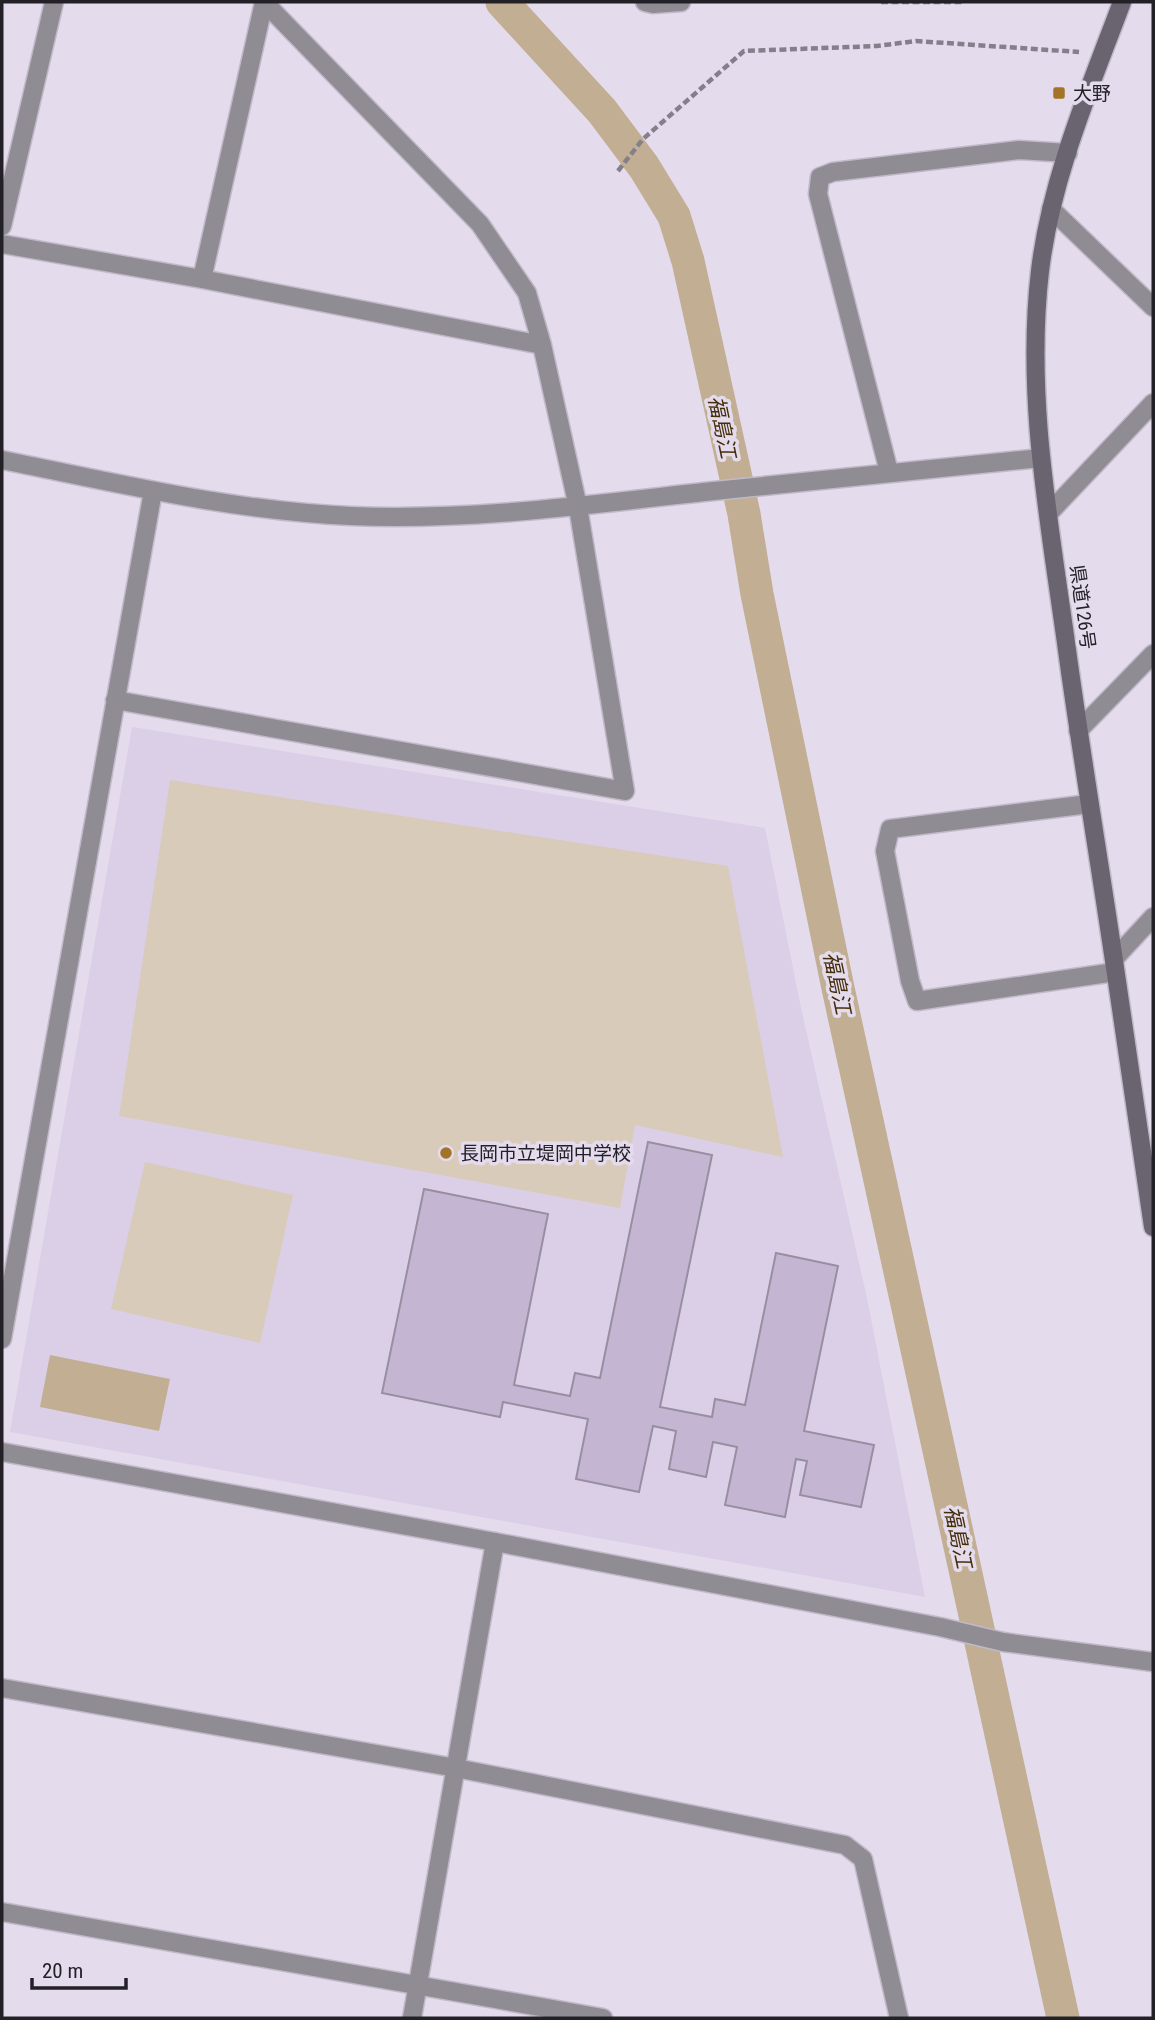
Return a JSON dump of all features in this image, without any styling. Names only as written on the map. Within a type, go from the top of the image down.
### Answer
[{"type":"main road","name":"県道126号","points":[[1122,2],[1051,209],[1040,267],[1035,323],[1036,388],[1041,458],[1078,731],[1150,1188],[1153,1227]]},
{"type":"street","points":[[2,226],[54,2]]},
{"type":"street","points":[[202,279],[264,2]]},
{"type":"street","points":[[115,700],[625,791],[578,507],[542,345],[527,293],[480,224],[264,2]]},
{"type":"street","points":[[645,2],[681,2]]},
{"type":"street","points":[[889,472],[818,194],[820,177],[833,172],[1019,150],[1068,153]]},
{"type":"street","points":[[1051,209],[1153,307]]},
{"type":"street","points":[[2,244],[202,279],[542,345]]},
{"type":"street","points":[[1049,513],[1153,403]]},
{"type":"street","points":[[2,460],[233,505],[351,516],[471,515],[578,507],[1041,458]]},
{"type":"street","points":[[2,1339],[7,1275],[153,491]]},
{"type":"street","points":[[1078,731],[1153,654]]},
{"type":"street","points":[[1089,804],[890,829],[885,851],[910,981],[917,1001],[1114,966],[1153,917]]},
{"type":"street","points":[[2,1452],[495,1542],[940,1627],[1003,1642],[1153,1662]]},
{"type":"street","points":[[411,2018],[495,1542]]},
{"type":"street","points":[[2,1688],[456,1768],[845,1845],[863,1859],[899,2018]]},
{"type":"street","points":[[2,1912],[603,2018]]},
{"type":"path","points":[[881,2],[963,2]]},
{"type":"path","points":[[618,171],[643,139],[744,51],[877,46],[916,41],[1102,54]]},
{"type":"shaded area","name":"長岡市立堤岡中学校","points":[[132,727],[765,828],[801,1008],[867,1298],[925,1597],[10,1432]]},
{"type":"shaded area","points":[[170,780],[728,866],[783,1157],[635,1125],[620,1208],[119,1116]]},
{"type":"shaded area","points":[[145,1162],[293,1195],[260,1343],[111,1309]]},
{"type":"shaded area","points":[[50,1355],[170,1379],[159,1431],[40,1407]]},
{"type":"building","points":[[648,1142],[712,1155],[660,1407],[712,1417],[715,1399],[745,1405],[776,1253],[838,1266],[804,1431],[874,1445],[861,1507],[800,1495],[807,1461],[796,1459],[785,1517],[725,1505],[737,1447],[713,1442],[706,1477],[669,1469],[676,1431],[653,1426],[639,1492],[576,1479],[588,1419],[503,1402],[500,1417],[382,1393],[424,1189],[548,1214],[514,1385],[570,1396],[575,1373],[600,1378]]},
{"type":"waterway","name":"福島江","points":[[502,2],[602,111],[644,167],[674,216],[688,261],[744,514],[757,594],[838,988],[1063,2018]]},
{"type":"place","name":"大野","points":[[1059,93]]},
{"type":"place","name":"長岡市立堤岡中学校","points":[[446,1153]]}]
